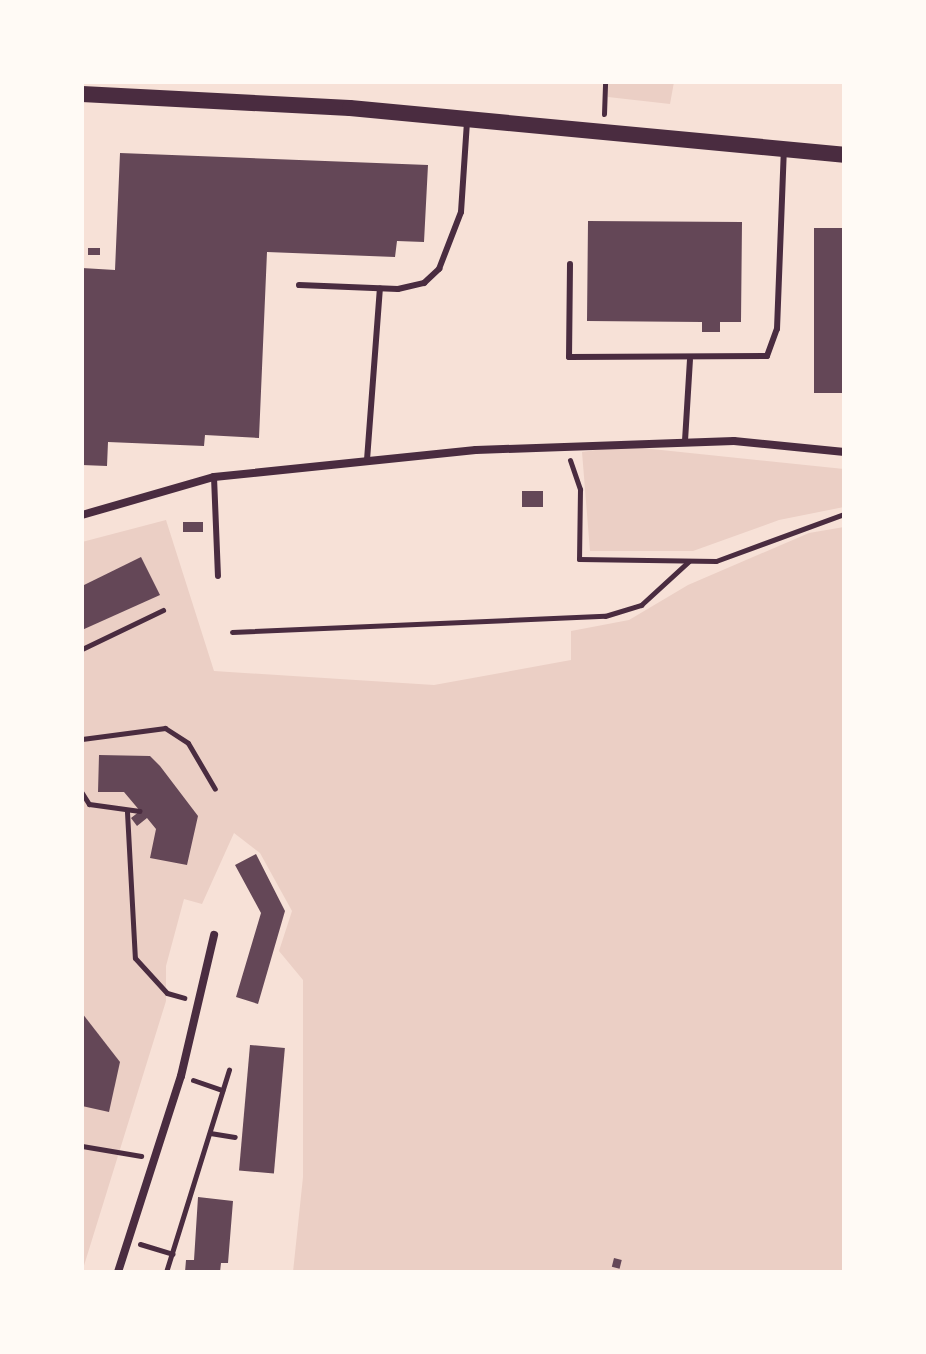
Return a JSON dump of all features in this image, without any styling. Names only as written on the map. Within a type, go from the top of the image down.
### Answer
[{"type":"main road","points":[[82,94],[467,119],[844,155]]},
{"type":"street","points":[[82,515],[214,477],[367,460],[569,444],[685,441],[844,452]]},
{"type":"street","points":[[118,1272],[181,1076],[201,1003],[214,935]]},
{"type":"lane","points":[[299,285],[380,288],[424,283],[445,258],[461,212],[467,119]]},
{"type":"lane","points":[[570,264],[569,357],[755,361],[774,346],[784,150]]},
{"type":"lane","points":[[367,460],[380,288]]},
{"type":"lane","points":[[685,441],[690,360]]},
{"type":"lane","points":[[214,477],[218,576]]},
{"type":"path","points":[[603,131],[605,82]]},
{"type":"path","points":[[569,444],[580,489],[579,559],[716,561],[844,514]]},
{"type":"path","points":[[232,632],[605,616],[641,605],[689,561]]},
{"type":"path","points":[[82,649],[163,610]]},
{"type":"path","points":[[82,739],[165,728],[188,743],[215,789]]},
{"type":"path","points":[[82,793],[89,804],[127,812],[140,811]]},
{"type":"path","points":[[127,812],[135,958],[167,993],[201,1003]]},
{"type":"path","points":[[166,1272],[229,1070]]},
{"type":"path","points":[[181,1076],[222,1090]]},
{"type":"path","points":[[210,1133],[235,1137]]},
{"type":"path","points":[[82,1146],[154,1158]]},
{"type":"path","points":[[128,1241],[172,1254]]},
{"type":"shaded area","points":[[607,82],[674,82],[670,104],[608,97]]},
{"type":"shaded area","points":[[623,446],[844,469],[844,507],[779,520],[693,551],[590,551],[582,452]]},
{"type":"shaded area","points":[[166,520],[214,671],[434,685],[571,660],[571,631],[629,620],[688,585],[809,533],[844,527],[844,1272],[293,1272],[303,1177],[303,980],[279,951],[292,911],[260,853],[234,833],[202,904],[184,899],[166,966],[166,1001],[82,1272],[82,542]]},
{"type":"building","points":[[120,153],[428,165],[424,242],[397,241],[395,257],[267,252],[259,438],[205,435],[204,446],[108,442],[107,466],[82,465],[82,268],[115,270]]},
{"type":"building","points":[[588,221],[742,222],[741,322],[720,322],[720,332],[702,332],[702,322],[587,321]]},
{"type":"building","points":[[814,228],[844,228],[844,393],[814,393]]},
{"type":"building","points":[[88,248],[100,248],[100,255],[88,255]]},
{"type":"building","points":[[522,491],[543,491],[543,507],[522,507]]},
{"type":"building","points":[[183,522],[203,522],[203,532],[183,532]]},
{"type":"building","points":[[141,557],[160,595],[82,630],[82,586]]},
{"type":"building","points":[[99,755],[150,756],[160,766],[198,816],[187,865],[150,858],[156,829],[147,818],[137,826],[131,818],[140,811],[124,792],[98,792]]},
{"type":"building","points":[[256,854],[285,911],[258,1004],[236,997],[261,913],[235,865]]},
{"type":"building","points":[[82,1013],[120,1062],[109,1112],[82,1106]]},
{"type":"building","points":[[250,1045],[285,1048],[274,1174],[239,1171]]},
{"type":"building","points":[[198,1197],[233,1201],[228,1263],[221,1263],[220,1272],[185,1272],[186,1260],[194,1260]]},
{"type":"building","points":[[614,1258],[622,1260],[620,1269],[612,1267]]}]
